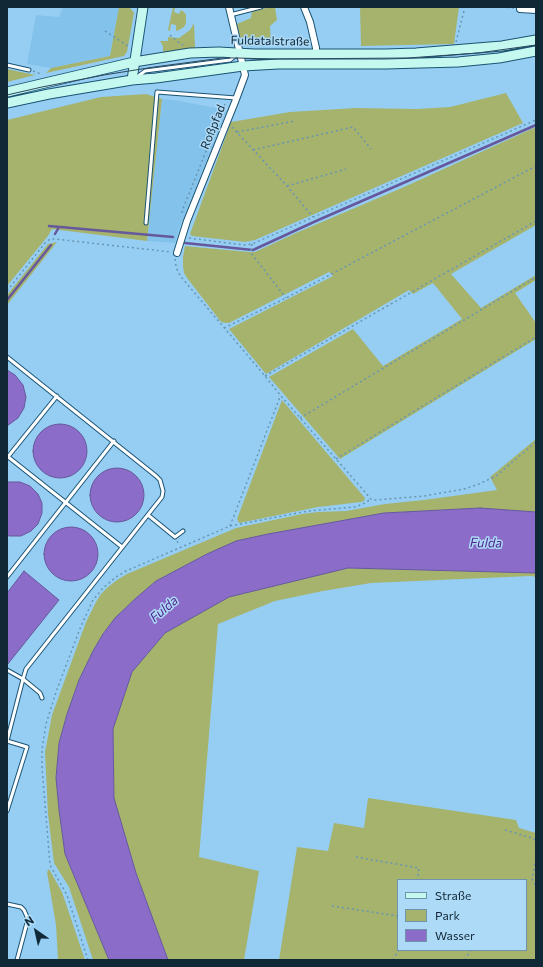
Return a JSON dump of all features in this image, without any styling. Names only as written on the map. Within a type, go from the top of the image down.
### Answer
[{"type":"main road","points":[[132,80],[136,64],[143,7]]},
{"type":"main road","name":"Fuldatalstraße","points":[[7,92],[190,53],[416,53],[502,46],[536,40]]},
{"type":"main road","name":"Fuldatalstraße","points":[[7,103],[49,94],[132,80],[156,78],[240,65],[458,62],[499,58],[536,51]]},
{"type":"street","name":"Roßpfad","points":[[177,253],[245,75],[240,65],[240,53],[229,7]]},
{"type":"street","points":[[304,7],[310,22],[316,54]]},
{"type":"street","points":[[520,9],[536,10]]},
{"type":"lane","points":[[230,15],[261,7]]},
{"type":"lane","points":[[132,80],[144,70],[232,60],[240,53]]},
{"type":"lane","points":[[7,66],[29,70]]},
{"type":"lane","points":[[146,223],[157,92],[236,100]]},
{"type":"lane","points":[[7,357],[156,476],[160,480],[163,491],[162,497],[26,669],[7,741],[28,747],[7,811]]},
{"type":"lane","points":[[57,396],[7,457],[122,547]]},
{"type":"lane","points":[[7,577],[114,441]]},
{"type":"lane","points":[[148,515],[175,537],[182,531]]},
{"type":"lane","points":[[7,670],[24,679],[40,693],[42,698]]},
{"type":"lane","points":[[7,904],[21,907],[28,919],[17,960]]},
{"type":"path","points":[[456,43],[464,7]]},
{"type":"path","points":[[502,7],[520,9]]},
{"type":"path","points":[[105,31],[130,47]]},
{"type":"path","points":[[170,35],[184,46]]},
{"type":"path","points":[[29,70],[42,75]]},
{"type":"path","points":[[188,221],[182,212],[225,104],[236,100]]},
{"type":"path","points":[[182,237],[244,245],[252,244],[536,120]]},
{"type":"path","points":[[236,132],[295,121]]},
{"type":"path","points":[[227,122],[287,186],[313,217]]},
{"type":"path","points":[[253,150],[353,127],[371,149]]},
{"type":"path","points":[[224,328],[286,298],[536,166]]},
{"type":"path","points":[[287,186],[346,169]]},
{"type":"path","points":[[265,376],[536,221]]},
{"type":"path","points":[[7,291],[45,243],[50,239],[63,239],[177,253],[175,259],[176,266],[182,278],[281,396],[371,499]]},
{"type":"path","points":[[252,244],[251,253],[286,298]]},
{"type":"path","points":[[300,418],[536,277]]},
{"type":"path","points":[[336,459],[536,337]]},
{"type":"path","points":[[230,526],[281,396]]},
{"type":"path","points":[[88,960],[67,895],[52,870],[49,861],[42,750],[46,724],[56,692],[81,626],[93,600],[103,588],[126,571],[230,526],[308,511],[355,507],[371,499],[375,500],[424,496],[464,489],[480,484],[496,476],[536,442]]},
{"type":"path","points":[[505,830],[536,840]]},
{"type":"path","points":[[356,857],[419,868],[417,879]]},
{"type":"path","points":[[536,859],[532,879],[536,886]]},
{"type":"path","points":[[332,906],[397,916]]},
{"type":"path","points":[[392,960],[398,951]]},
{"type":"path","points":[[465,960],[470,951]]},
{"type":"shaded area","points":[[63,7],[119,7],[110,56],[51,68],[27,64],[36,15],[59,17]]},
{"type":"shaded area","points":[[162,99],[227,110],[179,229],[175,243],[147,241]]},
{"type":"green space","points":[[119,7],[129,7],[134,13],[127,52],[124,56],[46,73],[51,68],[110,56]]},
{"type":"green space","points":[[173,7],[175,8],[174,12],[179,14],[181,10],[184,12],[186,15],[186,23],[184,27],[176,31],[176,25],[171,24],[170,31],[168,30]]},
{"type":"green space","points":[[275,7],[277,20],[270,26],[271,46],[242,46],[237,24],[251,18],[252,11]]},
{"type":"green space","points":[[360,7],[459,7],[454,44],[361,46]]},
{"type":"green space","points":[[194,23],[195,48],[163,52],[163,46],[160,41],[168,41],[168,37],[179,38],[190,30]]},
{"type":"green space","points":[[7,69],[35,75],[7,82]]},
{"type":"green space","points":[[506,93],[523,123],[255,240],[245,242],[192,236],[190,234],[231,122],[290,112],[356,108],[417,109],[450,107]]},
{"type":"green space","points":[[146,94],[162,99],[147,241],[52,229],[7,286],[7,120],[101,97]]},
{"type":"green space","points":[[536,127],[536,225],[451,274],[481,308],[536,275],[536,280],[515,293],[536,323],[536,339],[340,459],[269,377],[353,329],[383,366],[462,319],[433,283],[413,294],[409,290],[266,374],[229,329],[333,276],[329,272],[229,323],[221,322],[184,273],[183,257],[185,246],[255,252]]},
{"type":"green space","points":[[57,242],[7,305],[7,295],[48,244]]},
{"type":"green space","points":[[282,400],[365,498],[364,501],[318,507],[239,523],[237,519]]},
{"type":"green space","points":[[536,439],[536,512],[480,508],[384,513],[236,541],[207,554],[156,581],[115,618],[93,651],[79,680],[59,742],[56,778],[65,854],[109,960],[93,960],[69,887],[54,863],[48,814],[45,752],[52,715],[86,622],[101,594],[117,580],[127,574],[236,528],[302,514],[346,511],[385,504],[497,490],[490,477]]},
{"type":"green space","points":[[348,568],[536,573],[536,577],[371,583],[275,601],[218,624],[199,857],[259,871],[244,960],[168,960],[136,873],[114,798],[113,729],[132,672],[165,633],[229,597]]},
{"type":"green space","points":[[368,798],[516,820],[519,828],[536,833],[536,960],[279,960],[297,847],[328,851],[334,823],[364,828]]},
{"type":"green space","points":[[49,869],[62,892],[85,960],[58,960],[56,925],[47,872]]},
{"type":"water","points":[[7,370],[15,375],[23,385],[26,397],[24,408],[18,418],[7,426]]},
{"type":"water","points":[[55,424],[65,424],[75,428],[83,436],[87,446],[87,456],[83,466],[75,474],[65,478],[55,478],[45,474],[37,466],[33,456],[33,446],[37,436],[45,428]]},
{"type":"water","points":[[112,468],[122,468],[136,476],[142,485],[144,495],[142,505],[136,514],[122,522],[112,522],[102,517],[95,510],[90,500],[90,490],[95,480],[102,473]]},
{"type":"water","points":[[20,482],[30,486],[38,494],[42,503],[42,513],[38,524],[31,531],[21,536],[7,535],[7,483]]},
{"type":"water","name":"Fulda","points":[[480,508],[536,512],[536,573],[348,568],[229,597],[165,633],[132,672],[113,729],[114,798],[136,873],[168,960],[109,960],[65,854],[56,778],[59,743],[79,680],[93,651],[115,618],[156,581],[207,554],[236,541],[384,513]]},
{"type":"water","points":[[66,527],[76,527],[86,531],[94,539],[98,549],[98,559],[94,569],[86,577],[76,581],[66,581],[56,577],[48,569],[44,559],[44,549],[48,539],[56,531]]},
{"type":"water","points":[[24,571],[59,600],[7,665],[7,593]]},
{"type":"waterway","points":[[185,243],[253,250],[536,125]]},
{"type":"waterway","points":[[49,226],[173,237]]},
{"type":"waterway","points":[[55,234],[59,227]]},
{"type":"waterway","points":[[7,300],[51,245]]},
{"type":"tram line","points":[[7,95],[104,75],[222,58],[408,58],[478,53],[536,45]]}]
